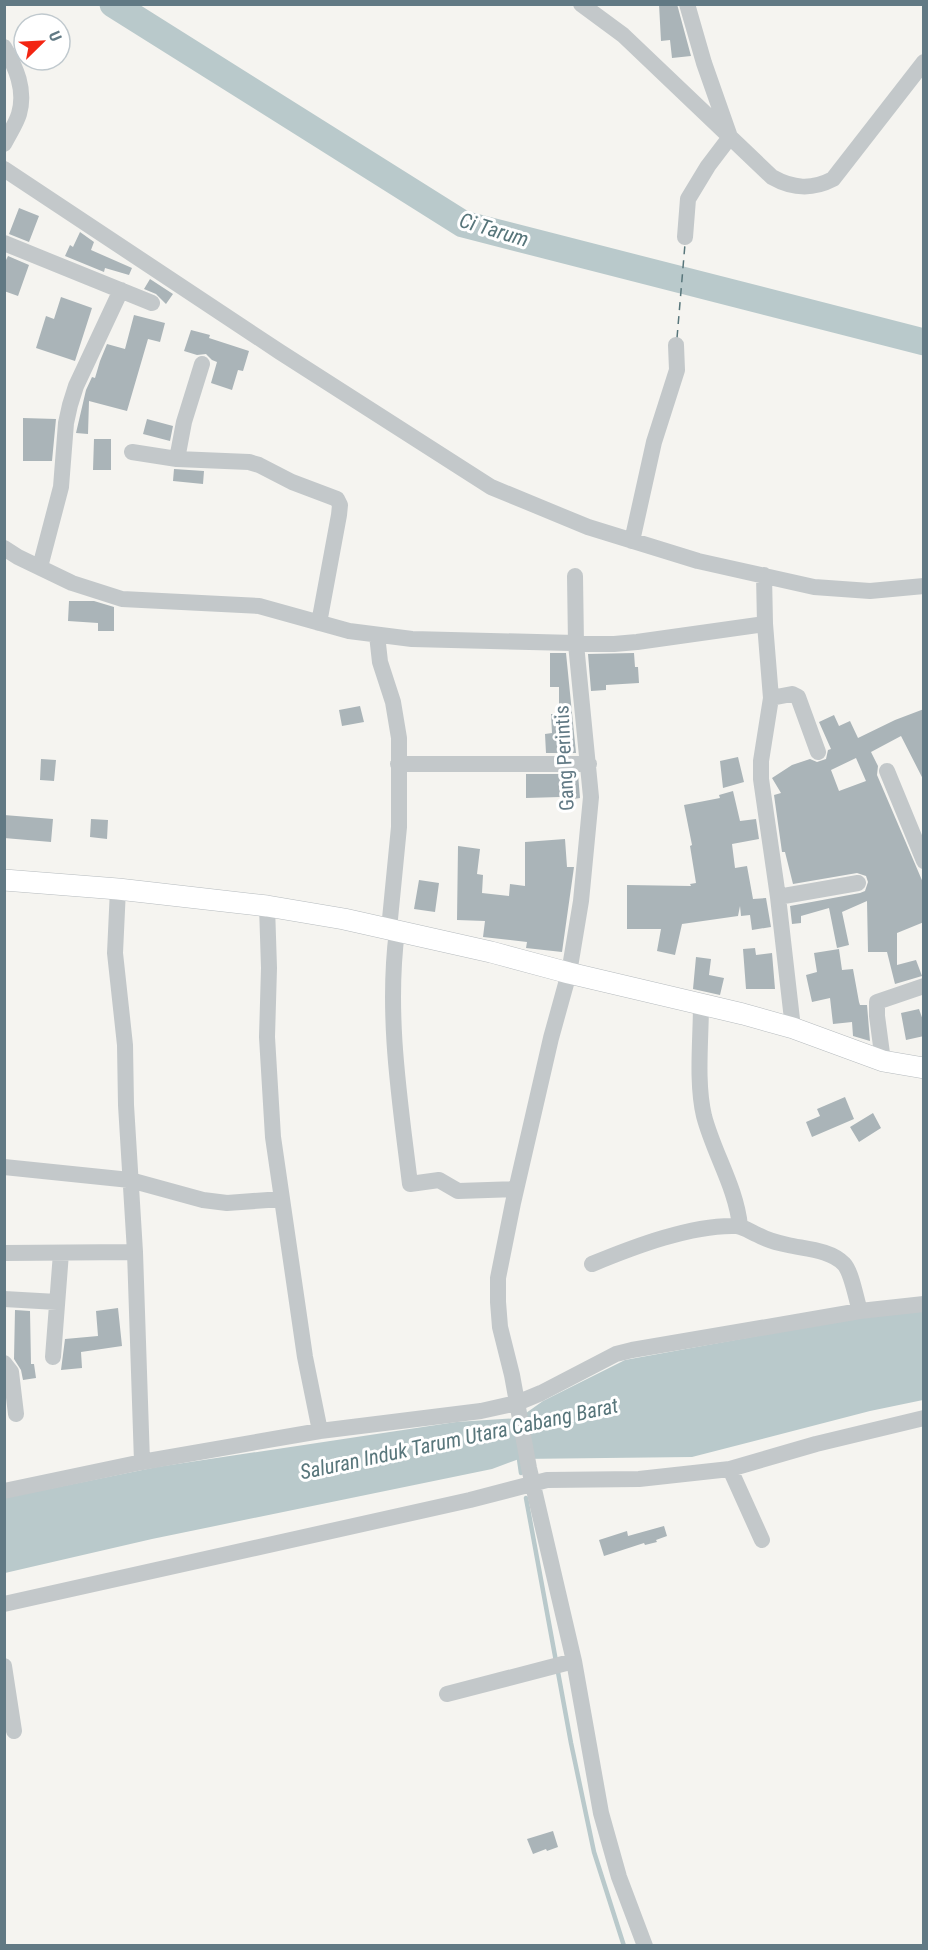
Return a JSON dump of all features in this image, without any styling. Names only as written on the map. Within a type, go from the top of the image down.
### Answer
[{"type":"main road","points":[[4,880],[118,889],[267,906],[393,930],[701,1004],[793,1028],[884,1061],[924,1068]]},
{"type":"street","points":[[581,4],[623,36],[772,177],[782,183],[804,188],[824,184],[833,179],[924,62]]},
{"type":"street","points":[[687,4],[704,63],[730,137]]},
{"type":"street","points":[[4,47],[16,67],[21,89],[19,114],[4,144]]},
{"type":"street","points":[[685,237],[688,199],[708,166],[730,137]]},
{"type":"street","points":[[4,169],[280,352],[491,487],[588,527],[698,561],[814,587],[870,591],[922,587]]},
{"type":"street","points":[[4,243],[152,303]]},
{"type":"street","points":[[40,567],[61,487],[66,423],[70,405],[76,386],[121,290]]},
{"type":"street","points":[[632,540],[654,442],[677,370],[676,345]]},
{"type":"street","points":[[177,459],[184,422],[202,364]]},
{"type":"street","points":[[132,452],[177,459],[249,462],[337,499],[340,505],[339,515],[319,622]]},
{"type":"street","points":[[4,548],[72,583],[122,599],[259,606],[350,631],[412,639],[576,644],[637,642],[765,624]]},
{"type":"street","points":[[764,575],[771,698],[761,761],[762,779],[793,1028]]},
{"type":"street","name":"Gang Perintis","points":[[575,576],[576,644],[591,797],[581,901],[569,973],[551,1038],[516,1189],[498,1278],[498,1302],[500,1328],[601,1813],[619,1877],[645,1946]]},
{"type":"street","points":[[377,635],[380,662],[397,721],[400,789],[393,930],[398,1089],[410,1184],[440,1180],[458,1191],[516,1189]]},
{"type":"street","points":[[771,698],[792,694],[798,697],[818,752]]},
{"type":"street","points":[[398,764],[589,764]]},
{"type":"street","points":[[887,771],[924,861]]},
{"type":"street","points":[[778,897],[858,883]]},
{"type":"street","points":[[118,889],[115,953],[125,1045],[142,1462]]},
{"type":"street","points":[[267,906],[269,968],[267,1037],[273,1137],[305,1357],[320,1431]]},
{"type":"street","points":[[884,1061],[877,1002],[924,986]]},
{"type":"street","points":[[701,1004],[702,1106],[714,1145],[738,1206],[740,1226]]},
{"type":"street","points":[[4,1167],[130,1180],[203,1200],[227,1203],[282,1199]]},
{"type":"street","points":[[592,1264],[638,1246],[696,1230],[714,1226],[740,1226],[784,1245],[833,1256],[840,1260],[846,1267],[860,1311]]},
{"type":"street","points":[[4,1253],[135,1252]]},
{"type":"street","points":[[53,1357],[61,1253]]},
{"type":"street","points":[[4,1299],[57,1302]]},
{"type":"street","points":[[4,1491],[142,1462],[320,1431],[481,1411],[518,1411],[541,1394],[616,1354],[860,1311],[924,1304]]},
{"type":"street","points":[[4,1363],[11,1372],[16,1414]]},
{"type":"street","points":[[4,1604],[470,1500],[531,1476],[639,1479],[730,1468],[924,1418]]},
{"type":"street","points":[[730,1468],[762,1540]]},
{"type":"street","points":[[447,1694],[569,1662]]},
{"type":"street","points":[[4,1666],[14,1731]]},
{"type":"water","name":"Saluran Induk Tarum Utara Cabang Barat","points":[[923,1306],[923,1400],[870,1411],[692,1457],[519,1459],[492,1469],[152,1539],[5,1573],[4,1498],[157,1467],[456,1422],[519,1418],[543,1401],[625,1360]]},
{"type":"building","points":[[659,4],[677,4],[691,56],[672,58],[670,40],[661,41]]},
{"type":"building","points":[[19,208],[39,216],[29,242],[9,234]]},
{"type":"building","points":[[80,232],[94,242],[91,250],[132,268],[129,275],[105,268],[104,272],[65,256],[70,245],[73,247]]},
{"type":"building","points":[[8,256],[29,265],[18,296],[4,291],[4,264]]},
{"type":"building","points":[[150,279],[173,294],[166,304],[156,294],[144,289]]},
{"type":"building","points":[[61,297],[92,308],[75,361],[36,348],[46,316],[54,319]]},
{"type":"building","points":[[134,315],[165,323],[160,342],[148,339],[127,411],[89,401],[88,434],[76,433],[86,390],[92,377],[95,378],[107,344],[125,349]]},
{"type":"building","points":[[191,330],[249,351],[243,371],[238,370],[232,390],[211,383],[217,362],[206,354],[197,355],[184,351]]},
{"type":"building","points":[[23,418],[56,419],[52,461],[23,461]]},
{"type":"building","points":[[147,419],[173,426],[170,441],[143,434]]},
{"type":"building","points":[[94,439],[111,439],[111,470],[93,470]]},
{"type":"building","points":[[174,469],[204,471],[203,484],[173,481]]},
{"type":"building","points":[[69,601],[94,601],[114,607],[114,631],[98,631],[98,623],[68,621]]},
{"type":"building","points":[[550,653],[566,653],[576,753],[546,753],[545,734],[552,733],[551,714],[559,714],[559,687],[550,687]]},
{"type":"building","points":[[634,653],[639,683],[606,685],[606,690],[591,691],[588,654]]},
{"type":"building","points":[[360,706],[364,722],[342,726],[339,710]]},
{"type":"building","points":[[924,709],[924,781],[901,736],[871,752],[878,766],[877,775],[924,885],[924,922],[897,933],[897,965],[916,960],[922,976],[895,984],[887,952],[868,952],[867,901],[842,912],[849,945],[837,948],[829,908],[801,916],[801,923],[792,924],[790,906],[860,893],[865,891],[868,882],[866,876],[857,873],[793,884],[785,852],[782,852],[774,795],[781,793],[772,778],[792,765],[810,759],[817,762],[826,759],[828,750],[831,749],[819,722],[834,715],[839,726],[850,721],[858,738]],"holes":[[[856,758],[866,781],[839,791],[831,770]]]},
{"type":"building","points":[[738,757],[744,782],[723,788],[720,761]]},
{"type":"building","points":[[41,759],[56,760],[54,781],[40,780]]},
{"type":"building","points":[[526,774],[578,774],[580,798],[567,800],[567,797],[526,798]]},
{"type":"building","points":[[733,791],[740,821],[756,819],[759,839],[732,844],[735,868],[747,866],[753,899],[766,898],[771,927],[752,930],[750,915],[741,916],[740,906],[738,916],[682,924],[675,955],[657,951],[661,929],[627,929],[627,885],[691,886],[690,884],[696,883],[690,846],[692,845],[684,805],[720,798],[719,795]]},
{"type":"building","points":[[4,815],[53,819],[51,842],[4,838]]},
{"type":"building","points":[[91,819],[108,820],[107,839],[90,837]]},
{"type":"building","points":[[565,839],[567,867],[574,867],[562,952],[526,948],[527,942],[483,937],[485,921],[457,920],[458,846],[480,849],[477,874],[483,875],[482,893],[509,896],[510,884],[525,886],[525,842]]},
{"type":"building","points":[[419,880],[439,883],[435,912],[414,909]]},
{"type":"building","points":[[755,948],[756,955],[772,953],[775,989],[746,989],[743,949]]},
{"type":"building","points":[[839,949],[842,970],[853,969],[860,1005],[867,1005],[870,1041],[853,1036],[852,1022],[833,1024],[830,998],[812,1002],[806,975],[817,972],[814,953]]},
{"type":"building","points":[[696,957],[711,959],[709,975],[724,978],[720,995],[693,989]]},
{"type":"building","points":[[919,1009],[924,1023],[924,1036],[906,1040],[901,1013]]},
{"type":"building","points":[[845,1097],[854,1119],[812,1137],[806,1122],[820,1116],[817,1109]]},
{"type":"building","points":[[873,1113],[881,1128],[859,1142],[850,1127]]},
{"type":"building","points":[[118,1308],[122,1346],[81,1352],[82,1368],[61,1370],[65,1339],[98,1336],[96,1311]]},
{"type":"building","points":[[15,1310],[30,1311],[31,1364],[34,1364],[36,1378],[23,1380],[21,1370],[14,1359]]},
{"type":"building","points":[[664,1526],[667,1536],[656,1540],[657,1542],[645,1545],[644,1543],[604,1556],[599,1540],[627,1531],[628,1536]]},
{"type":"building","points":[[553,1831],[558,1847],[533,1854],[527,1839]]},
{"type":"waterway","name":"Ci Tarum","points":[[113,4],[463,224],[924,342]]},
{"type":"waterway","points":[[519,1459],[521,1473]]},
{"type":"waterway","points":[[526,1498],[571,1743],[594,1852],[624,1946]]},
{"type":"ferry route","points":[[677,338],[685,244]]}]
